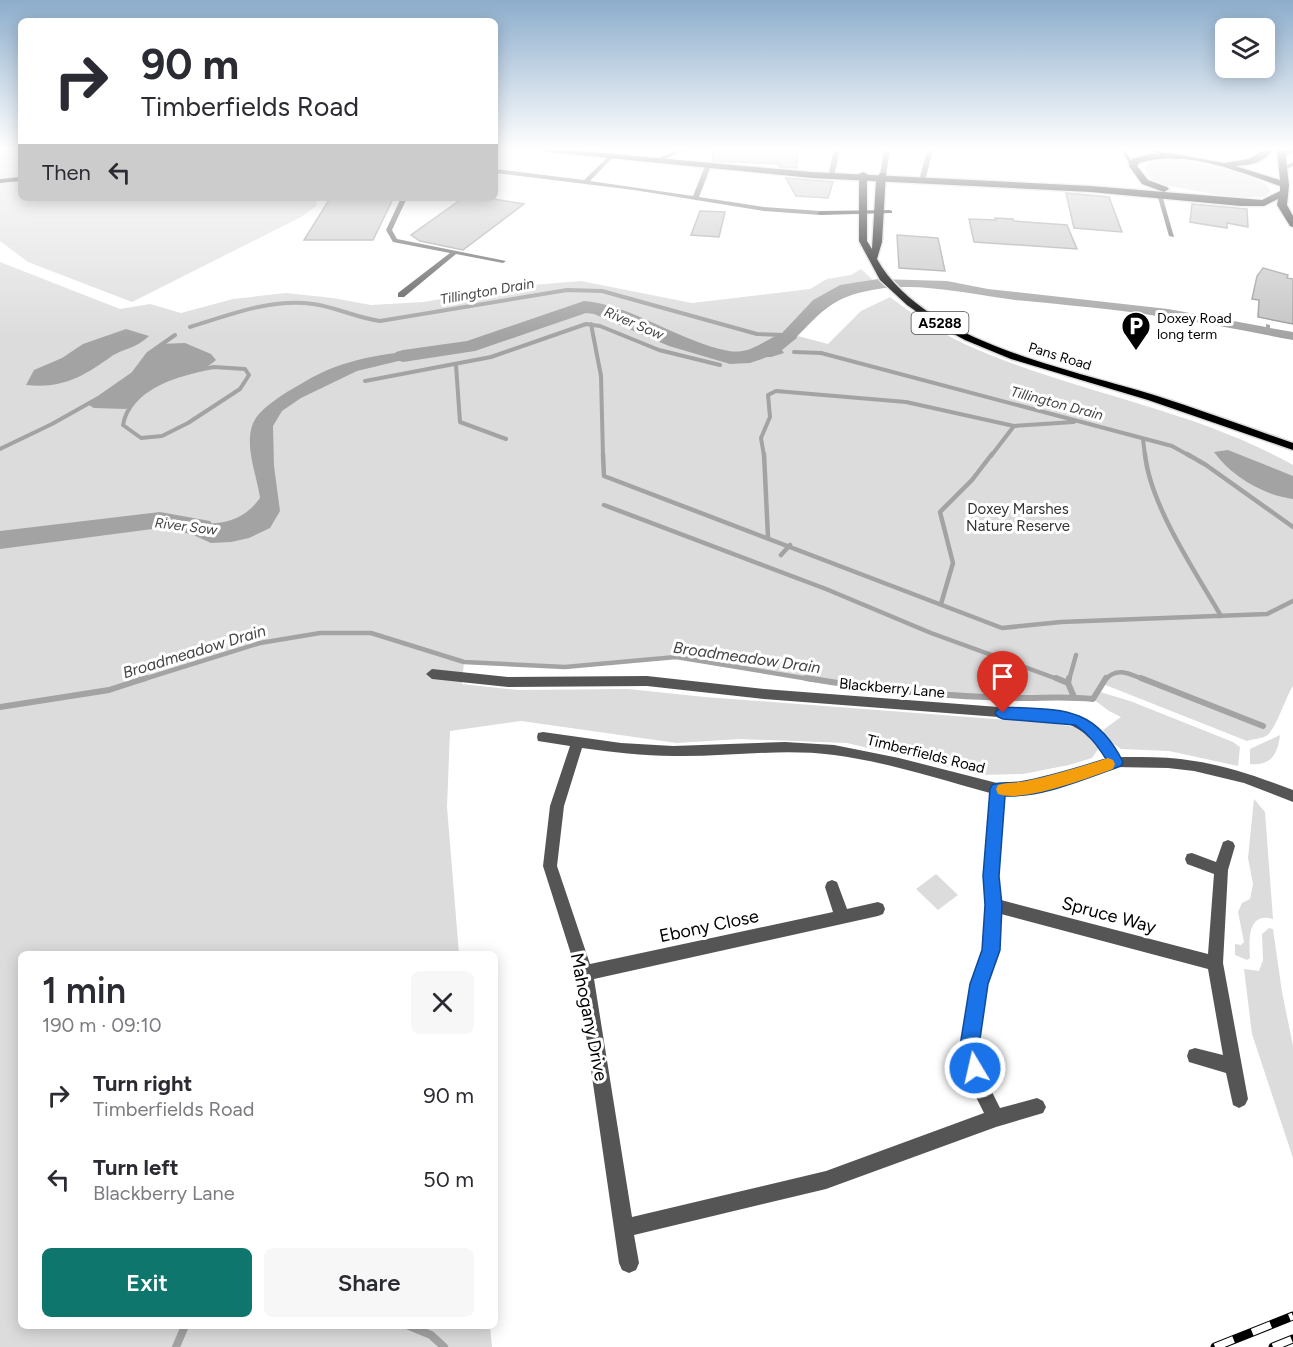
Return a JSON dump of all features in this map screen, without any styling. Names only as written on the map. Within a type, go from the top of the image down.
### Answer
[{"type":"highway","points":[[1274,213],[1292,223]]},
{"type":"main road","name":"Pans Road","points":[[862,213],[863,241],[877,270],[897,292],[933,319],[968,338],[1015,357],[1152,398],[1293,447]]},
{"type":"main road","points":[[873,259],[878,242],[880,213]]},
{"type":"main road","name":"Pans Road","points":[[1264,438],[1293,456]]},
{"type":"street","points":[[397,213],[389,230],[392,238],[406,244],[503,261]]},
{"type":"street","points":[[1165,213],[1172,236]]},
{"type":"street","points":[[401,295],[454,253]]},
{"type":"street","name":"Blackberry Lane","points":[[432,674],[508,682],[647,681],[775,695],[1062,717],[1078,720],[1089,727],[1116,762]]},
{"type":"street","name":"Timberfields Road","points":[[543,737],[621,748],[673,751],[785,747],[834,750],[891,761],[998,789],[1017,790],[1068,778],[1116,762],[1194,766],[1245,778],[1293,796]]},
{"type":"street","name":"Mahogany Drive","points":[[578,741],[557,806],[550,866],[585,973],[630,1263]]},
{"type":"street","points":[[996,1118],[981,1089],[970,1046],[979,984],[991,950],[994,905],[991,876],[998,789]]},
{"type":"street","points":[[1228,846],[1221,870],[1215,963],[1239,1099]]},
{"type":"street","points":[[1192,859],[1221,870]]},
{"type":"street","points":[[831,887],[842,916]]},
{"type":"street","name":"Spruce Way","points":[[994,905],[1215,963]]},
{"type":"street","name":"Ebony Close","points":[[585,973],[878,909]]},
{"type":"street","points":[[1195,1056],[1233,1066]]},
{"type":"street","points":[[624,1228],[826,1180],[996,1118],[1037,1107]]},
{"type":"green space","points":[[0,213],[307,213],[132,302],[28,262],[0,241]]},
{"type":"green space","name":"Doxey Marshes Nature Reserve","points":[[0,262],[120,309],[150,304],[181,313],[233,299],[286,293],[371,305],[423,302],[520,286],[581,281],[692,303],[810,289],[827,279],[851,275],[861,269],[874,281],[840,285],[813,300],[783,332],[828,344],[861,311],[890,297],[921,319],[964,344],[1015,365],[1216,430],[1293,465],[1293,686],[1270,733],[1264,737],[1247,741],[1103,684],[1100,692],[1130,701],[1233,742],[1240,747],[1238,766],[1169,751],[1121,749],[1108,740],[1103,730],[1121,717],[1093,699],[1070,696],[1021,698],[876,690],[676,657],[565,667],[464,662],[462,684],[518,690],[628,689],[1049,723],[1081,728],[1099,748],[1092,758],[1069,765],[1023,774],[981,775],[847,743],[740,739],[677,743],[521,721],[450,731],[447,807],[459,951],[18,951],[18,1329],[490,1329],[492,1347],[0,1347]]},
{"type":"green space","points":[[1280,735],[1272,758],[1263,763],[1250,764],[1250,749]]},
{"type":"green space","points":[[1254,799],[1265,812],[1273,919],[1258,919],[1254,923],[1250,936],[1250,958],[1247,960],[1235,955],[1235,944],[1241,945],[1244,942],[1238,912],[1242,903],[1250,899],[1253,884],[1248,858]]},
{"type":"green space","points":[[936,874],[958,895],[938,910],[916,889]]},
{"type":"green space","points":[[1269,928],[1273,929],[1293,1046],[1293,1158],[1252,1034],[1244,969],[1259,971],[1263,960],[1262,934]]},
{"type":"water","points":[[878,279],[947,281],[988,289],[1168,309],[1266,327],[1266,324],[1270,325],[1270,328],[1293,332],[1293,340],[1145,314],[1015,300],[951,290],[908,287],[865,291],[844,298],[826,308],[782,350],[784,353],[771,357],[750,357],[780,336],[775,334],[781,334],[813,300],[840,285]]},
{"type":"water","points":[[126,329],[149,336],[72,380],[51,385],[26,385],[34,370],[62,358],[83,344]]},
{"type":"water","points":[[185,343],[211,354],[216,360],[199,370],[157,385],[126,409],[94,408],[87,404],[133,374],[148,354],[160,344]]},
{"type":"water","points":[[444,350],[357,371],[301,398],[282,411],[273,426],[274,466],[280,511],[270,528],[249,538],[211,543],[160,520],[215,523],[239,517],[250,509],[260,498],[251,453],[252,426],[262,411],[287,392],[319,374],[349,362],[396,353]]},
{"type":"water","points":[[1228,450],[1293,476],[1293,499],[1259,489],[1229,469],[1214,452]]},
{"type":"building","points":[[321,213],[386,213],[373,240],[304,240]]},
{"type":"building","points":[[442,213],[512,213],[463,250],[420,241],[411,235]]},
{"type":"building","points":[[699,213],[725,213],[719,237],[691,235]]},
{"type":"building","points":[[1071,213],[1115,213],[1122,232],[1074,228]]},
{"type":"building","points":[[1191,213],[1247,213],[1248,227],[1227,223],[1227,228],[1190,222]]},
{"type":"building","points":[[995,218],[1067,225],[1077,249],[974,242],[969,219],[996,220]]},
{"type":"building","points":[[897,235],[938,238],[945,271],[899,268]]},
{"type":"building","points":[[1263,268],[1288,275],[1287,278],[1293,279],[1293,324],[1258,317],[1259,300],[1252,299],[1257,276]]},
{"type":"waterway","name":"Tillington Drain","points":[[190,327],[250,309],[282,303],[322,305],[380,321],[567,290],[602,291],[757,334],[783,335]]},
{"type":"waterway","name":"River Sow","points":[[403,356],[468,347],[584,307],[598,308],[676,342],[730,358],[750,357],[769,350],[787,338]]},
{"type":"waterway","points":[[365,381],[491,357],[586,324],[591,325]]},
{"type":"waterway","points":[[591,325],[600,326],[659,350],[720,365]]},
{"type":"waterway","points":[[591,325],[601,376],[603,456]]},
{"type":"waterway","name":"Tillington Drain","points":[[0,449],[52,424],[100,397],[133,374],[148,354],[175,335]]},
{"type":"waterway","name":"Tillington Drain","points":[[794,352],[821,353],[1172,446],[1190,456]]},
{"type":"waterway","points":[[456,365],[460,422],[506,439]]},
{"type":"waterway","points":[[214,367],[245,369],[249,375],[240,389],[188,423],[162,436],[141,438],[123,425],[135,400],[146,391],[186,373],[214,367]]},
{"type":"waterway","points":[[764,456],[761,438],[770,417],[768,395],[776,391],[906,402],[1014,426]]},
{"type":"waterway","points":[[1014,426],[1074,422]]},
{"type":"waterway","points":[[991,456],[1014,426]]},
{"type":"waterway","points":[[1143,439],[1145,456]]},
{"type":"waterway","points":[[603,454],[604,476],[789,547]]},
{"type":"waterway","points":[[764,454],[768,537]]},
{"type":"waterway","points":[[941,604],[953,563],[940,512],[972,480],[992,454]]},
{"type":"waterway","points":[[1145,454],[1155,494],[1164,516],[1221,616]]},
{"type":"waterway","name":"Tillington Drain","points":[[1187,454],[1293,527]]},
{"type":"waterway","points":[[604,505],[826,589],[931,633],[1060,680]]},
{"type":"waterway","name":"River Sow","points":[[0,540],[160,520],[201,527]]},
{"type":"waterway","points":[[781,555],[789,547]]},
{"type":"waterway","points":[[789,547],[1002,628],[1061,622],[1221,616]]},
{"type":"waterway","points":[[1221,616],[1267,614],[1293,601]]},
{"type":"waterway","name":"Broadmeadow Drain","points":[[141,680],[260,643],[320,633],[371,633],[464,662],[565,667],[676,657],[815,680]]},
{"type":"waterway","points":[[1069,680],[1076,655]]},
{"type":"waterway","name":"Broadmeadow Drain","points":[[1105,680],[1119,672],[1145,680]]},
{"type":"waterway","name":"Broadmeadow Drain","points":[[0,707],[109,690],[146,678]]},
{"type":"waterway","name":"Broadmeadow Drain","points":[[806,678],[939,694],[1093,699],[1106,678]]},
{"type":"waterway","points":[[1056,678],[1068,683]]},
{"type":"waterway","points":[[1068,683],[1069,678]]},
{"type":"waterway","name":"Broadmeadow Drain","points":[[1141,678],[1263,726]]},
{"type":"waterway","points":[[1068,683],[1074,697]]},
{"type":"waterway","points":[[176,1347],[184,1329]]},
{"type":"waterway","points":[[416,1329],[431,1335],[444,1347]]},
{"type":"railway","points":[[1215,1347],[1293,1316]]},
{"type":"railway","points":[[1273,1347],[1293,1339]]},
{"type":"slow traffic","points":[[1004,789],[1017,790],[1068,778],[1108,764]]},
{"type":"place","name":"Doxey Road long term","points":[[1136,352]]},
{"type":"route","points":[[975,1068],[970,1046],[979,984],[991,950],[994,905],[991,876],[998,789],[1017,790],[1068,778],[1116,762],[1101,740],[1089,727],[1078,720],[1003,713]]}]
